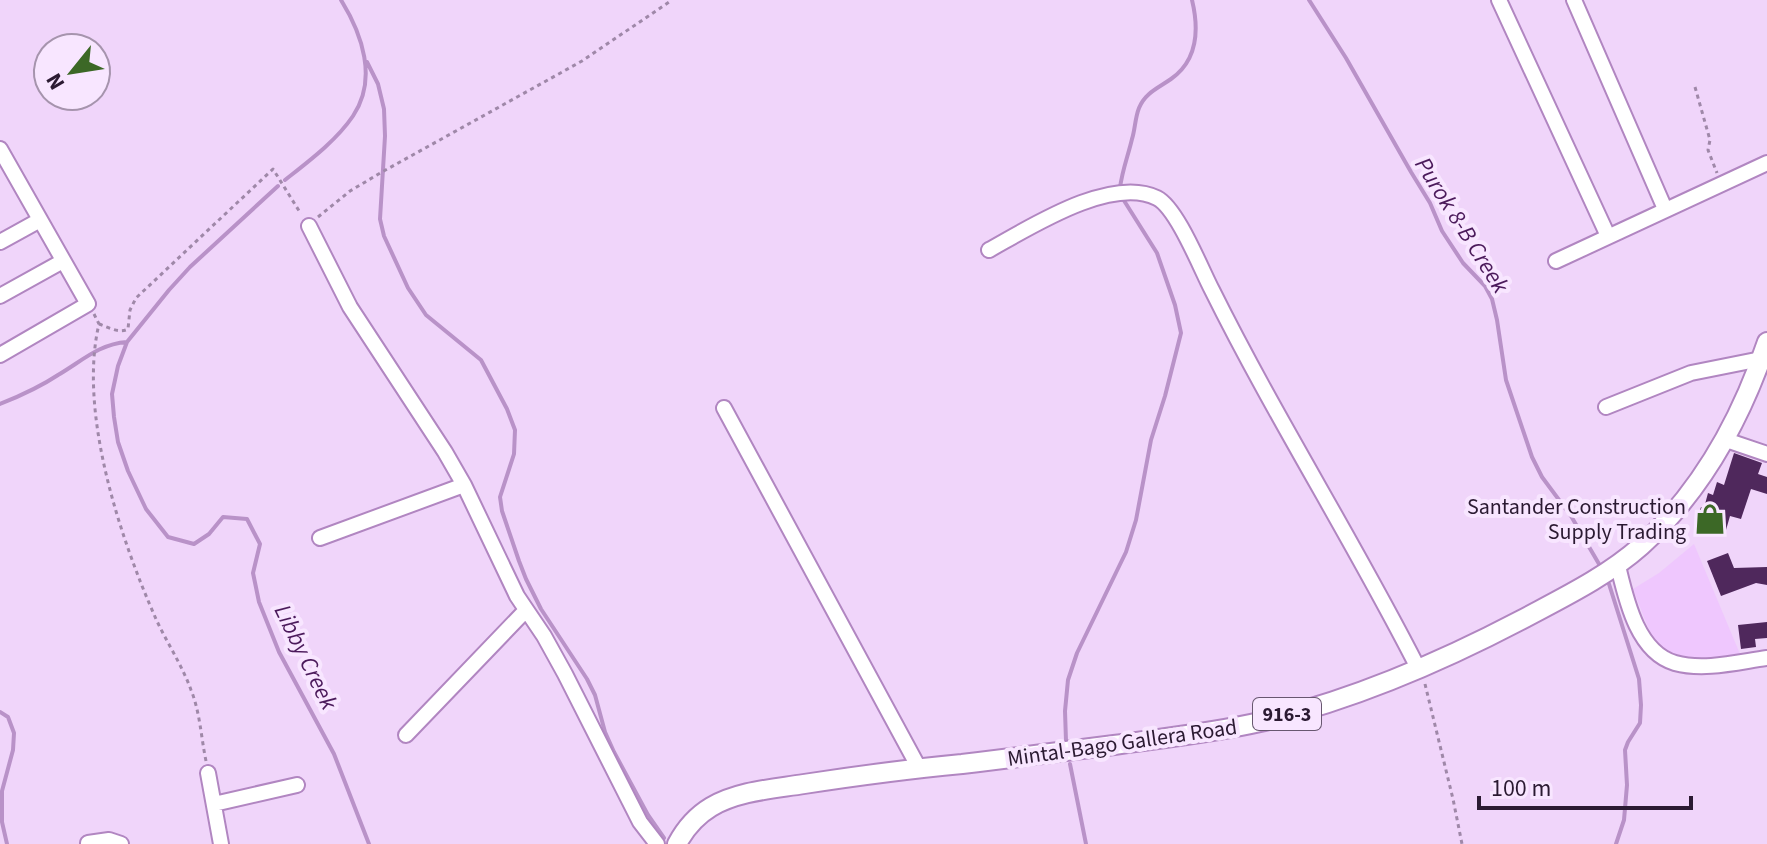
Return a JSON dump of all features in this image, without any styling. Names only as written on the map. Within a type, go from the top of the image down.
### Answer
[{"type":"main road","name":"Mintal-Bago Gallera Road","points":[[677,844],[707,809],[737,796],[859,775],[1219,730],[1261,722],[1372,687],[1488,637],[1618,566],[1643,544],[1709,467],[1726,440],[1764,351]]},
{"type":"street","points":[[1499,0],[1608,236]]},
{"type":"street","points":[[1574,0],[1665,209]]},
{"type":"street","points":[[0,149],[88,304],[0,355]]},
{"type":"street","points":[[1556,261],[1767,163]]},
{"type":"street","points":[[989,250],[1058,212],[1113,193],[1128,191],[1144,194],[1159,199],[1169,208],[1222,311],[1418,668]]},
{"type":"street","points":[[0,242],[40,220]]},
{"type":"street","points":[[309,226],[350,307],[464,485],[513,588],[565,674],[640,822],[657,844]]},
{"type":"street","points":[[0,296],[63,261]]},
{"type":"street","points":[[1606,407],[1691,373],[1764,351]]},
{"type":"street","points":[[724,408],[919,768]]},
{"type":"street","points":[[1726,440],[1767,454]]},
{"type":"street","points":[[320,538],[464,485]]},
{"type":"street","points":[[1618,566],[1633,617],[1644,639],[1658,654],[1674,663],[1707,665],[1767,658]]},
{"type":"street","points":[[406,735],[526,610]]},
{"type":"street","points":[[208,773],[221,844]]},
{"type":"street","points":[[214,804],[297,785]]},
{"type":"street","points":[[88,843],[109,840],[121,844]]},
{"type":"path","points":[[208,773],[191,688],[157,621],[128,552],[105,468],[95,415],[93,370],[99,324],[118,331],[128,329],[130,310],[148,284],[273,169],[309,226],[350,191],[582,61],[672,0]]},
{"type":"path","points":[[1695,87],[1710,140],[1708,150],[1721,184]]},
{"type":"path","points":[[1427,692],[1462,844]]},
{"type":"shaded area","points":[[1694,544],[1740,654],[1705,659],[1672,654],[1651,634],[1645,620],[1633,589],[1659,573]]},
{"type":"building","points":[[1734,453],[1762,463],[1758,474],[1767,477],[1767,494],[1751,489],[1741,519],[1730,516],[1726,530],[1718,527],[1717,532],[1695,525],[1708,493],[1713,495],[1717,482],[1724,485]]},
{"type":"building","points":[[1728,553],[1734,568],[1767,567],[1767,585],[1756,583],[1721,596],[1707,561]]},
{"type":"building","points":[[1767,622],[1767,638],[1755,639],[1756,647],[1741,649],[1738,625]]},
{"type":"waterway","name":"Libby Creek","points":[[285,180],[339,134],[361,102],[365,87],[364,57],[355,27],[341,0]]},
{"type":"waterway","points":[[1120,188],[1142,103],[1152,91],[1180,71],[1191,53],[1196,33],[1192,0]]},
{"type":"waterway","name":"Purok 8-B Creek","points":[[1309,0],[1430,203],[1442,231],[1492,299],[1506,380],[1532,457],[1599,564]]},
{"type":"waterway","points":[[367,62],[378,84],[384,109],[380,219],[384,236],[408,288],[426,315],[481,360],[507,409],[515,430],[514,454],[500,497],[519,561],[541,609],[587,679],[614,752],[664,838]]},
{"type":"waterway","name":"Libby Creek","points":[[278,186],[190,267],[127,342],[112,394],[114,417],[118,442],[128,471],[146,509],[168,537],[194,544],[209,534],[223,517],[247,519],[260,544],[253,573],[259,602],[279,652],[334,754],[369,844]]},
{"type":"waterway","points":[[1066,741],[1068,680],[1077,653],[1126,552],[1136,520],[1151,440],[1181,333],[1157,253],[1123,199]]},
{"type":"waterway","points":[[0,404],[44,383],[99,350],[127,342]]},
{"type":"waterway","name":"Purok 8-B Creek","points":[[1609,584],[1639,679],[1641,705],[1640,723],[1625,750],[1627,785],[1624,820],[1616,844]]},
{"type":"waterway","points":[[0,712],[8,717],[14,733],[13,750],[2,791],[2,822],[7,844]]},
{"type":"waterway","points":[[1070,764],[1086,844]]},
{"type":"place","name":"Santander Construction Supply Trading","points":[[1710,519]]}]
